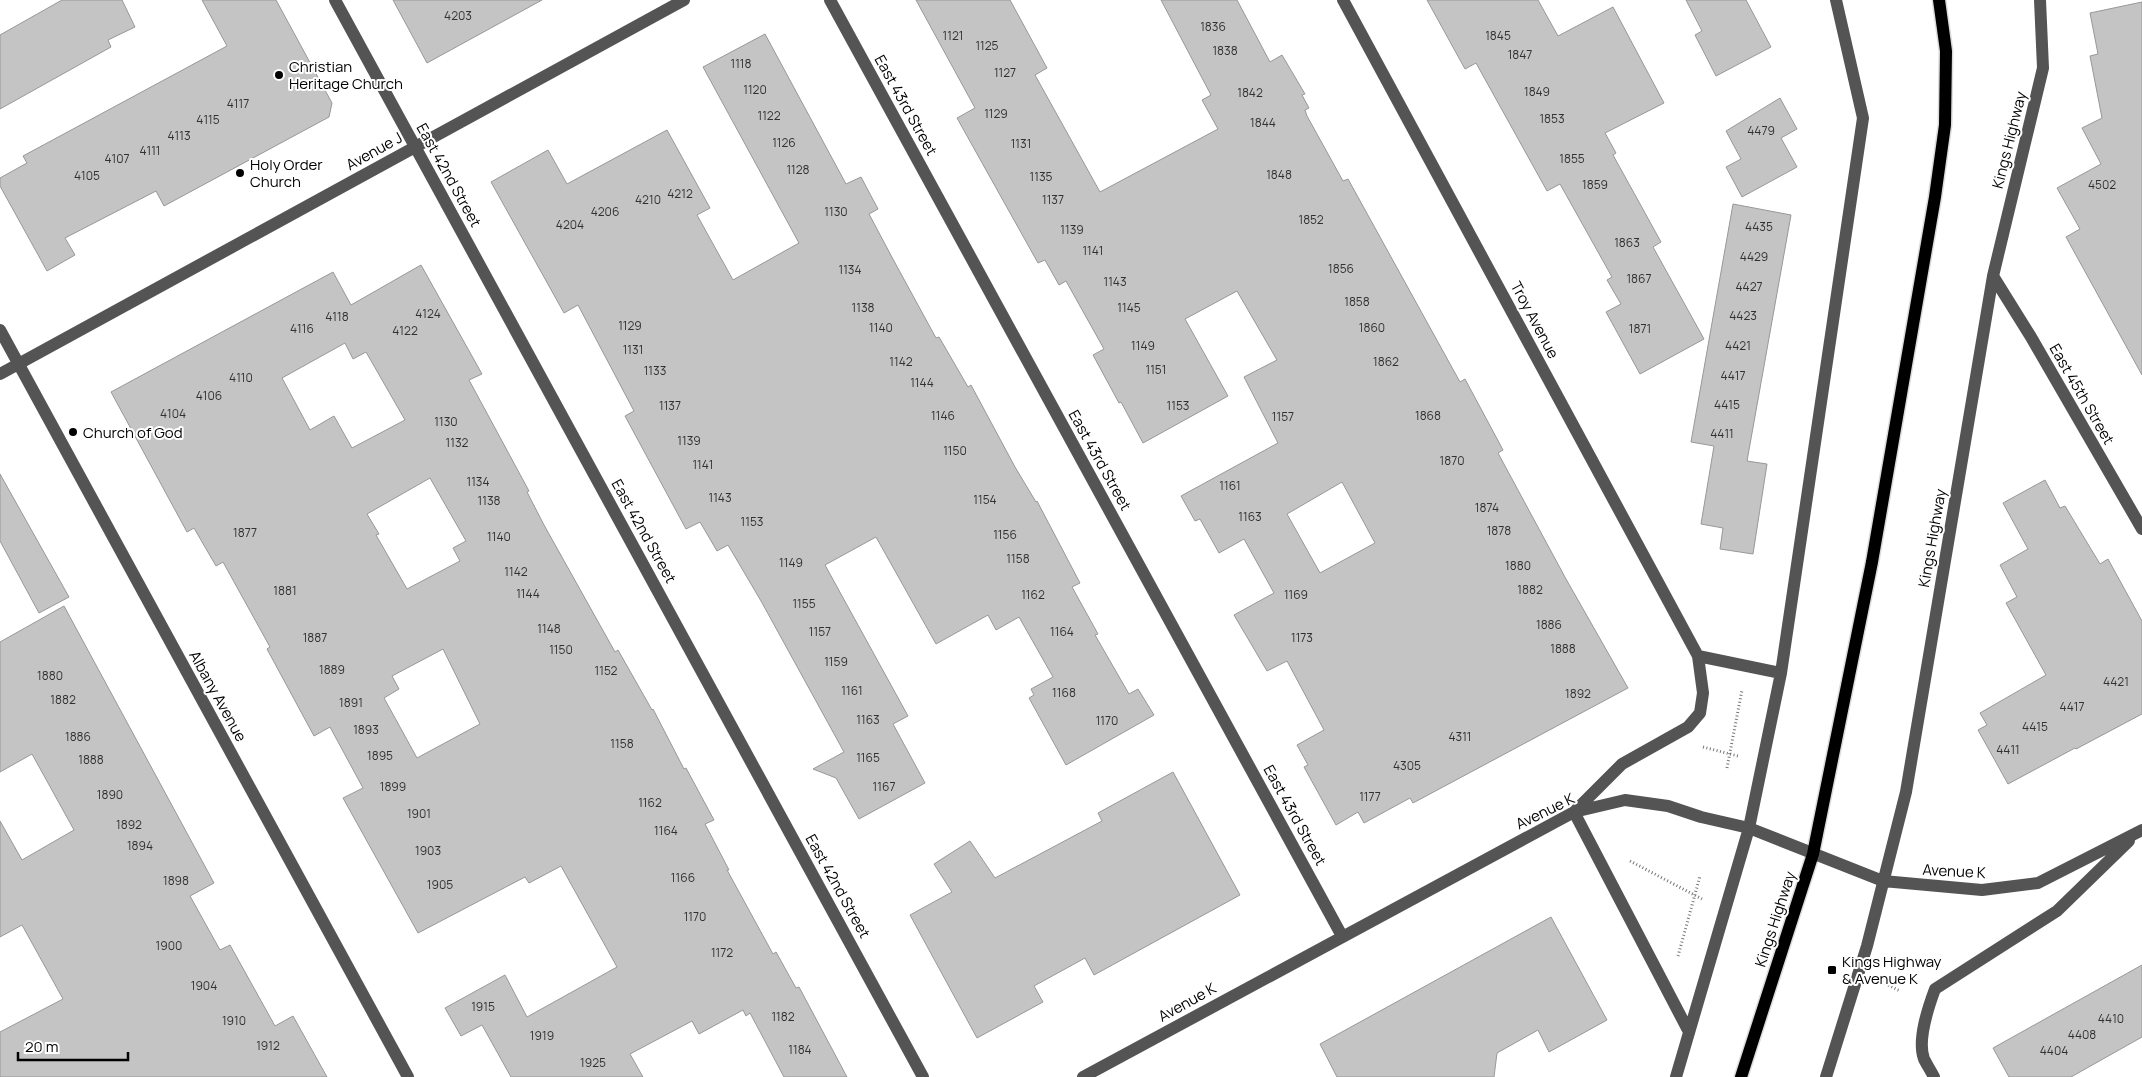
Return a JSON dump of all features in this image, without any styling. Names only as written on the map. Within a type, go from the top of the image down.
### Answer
[{"type":"main road","name":"Kings Highway","points":[[1741,1077],[1813,854],[1872,562],[1935,196],[1945,125],[1946,51],[1939,0]]},
{"type":"street","name":"East 42nd Street","points":[[335,0],[923,1077]]},
{"type":"street","name":"Avenue J","points":[[0,374],[684,0]]},
{"type":"street","name":"East 43rd Street","points":[[830,0],[1342,936]]},
{"type":"street","name":"Troy Avenue","points":[[1343,0],[1698,656]]},
{"type":"street","points":[[1676,1077],[1749,828],[1781,673],[1862,118],[1836,0]]},
{"type":"street","name":"Kings Highway","points":[[1826,1077],[1844,1023],[1906,792],[1993,276],[2043,68],[2040,0]]},
{"type":"street","name":"East 45th Street","points":[[1993,276],[2142,528]]},
{"type":"street","name":"Albany Avenue","points":[[0,330],[408,1077]]},
{"type":"street","points":[[1689,1032],[1574,812],[1622,764],[1688,727],[1700,713],[1703,693],[1698,656],[1781,673]]},
{"type":"street","name":"Avenue K","points":[[1083,1077],[1574,812],[1625,800],[1668,806],[1700,817],[1749,828],[1883,881],[1982,890],[2038,883],[2140,831]]},
{"type":"street","points":[[1934,1077],[1924,1058],[1923,1030],[1927,1010],[1935,990],[2057,911],[2140,831]]},
{"type":"path","points":[[1726,768],[1743,684]]},
{"type":"path","points":[[1702,746],[1741,757]]},
{"type":"path","points":[[1629,861],[1694,896]]},
{"type":"path","points":[[1676,963],[1700,876]]},
{"type":"path","points":[[1882,982],[1900,991]]},
{"type":"building","points":[[62,0],[122,0],[135,27],[108,40],[111,47],[0,109],[0,35]]},
{"type":"building","points":[[202,0],[276,0],[332,103],[329,117],[164,206],[156,191],[65,238],[75,255],[47,271],[0,186],[0,178],[27,163],[23,156],[227,46]]},
{"type":"building","points":[[393,0],[542,0],[427,63]]},
{"type":"building","points":[[916,0],[1010,0],[1047,68],[1035,75],[1100,192],[1218,129],[1202,100],[1211,95],[1161,0],[1237,0],[1270,62],[1282,55],[1305,94],[1302,95],[1309,108],[1305,110],[1307,116],[1343,181],[1348,179],[1460,382],[1465,379],[1503,450],[1498,453],[1628,688],[1413,803],[1410,798],[1364,823],[1358,812],[1336,825],[1304,767],[1308,765],[1297,745],[1324,730],[1287,661],[1267,671],[1234,615],[1274,593],[1244,539],[1219,553],[1200,519],[1195,521],[1181,496],[1278,443],[1244,377],[1277,360],[1237,291],[1185,319],[1228,396],[1143,443],[1093,355],[1104,349],[1066,281],[1059,285],[1045,260],[1038,263],[957,118],[975,108]],"holes":[[[1342,482],[1375,543],[1320,573],[1287,514]]]},
{"type":"building","points":[[1427,0],[1538,0],[1558,36],[1613,7],[1664,103],[1605,133],[1616,153],[1613,155],[1661,242],[1653,247],[1704,339],[1640,374],[1606,312],[1621,304],[1607,280],[1612,277],[1560,184],[1547,191],[1476,63],[1465,69]]},
{"type":"building","points":[[1686,0],[1746,0],[1771,47],[1716,76],[1695,35],[1702,31]]},
{"type":"building","points":[[2142,2],[2142,375],[2066,237],[2080,229],[2057,188],[2101,164],[2082,128],[2102,118],[2090,56],[2098,54],[2090,13]]},
{"type":"building","points":[[765,34],[846,184],[861,177],[878,209],[869,214],[894,261],[936,338],[939,337],[968,387],[971,385],[1015,467],[1037,501],[1080,583],[1072,587],[1098,634],[1095,635],[1129,694],[1138,689],[1154,715],[1066,765],[1029,698],[1034,695],[1031,689],[1053,677],[1019,617],[996,630],[988,615],[936,644],[876,537],[825,565],[908,716],[893,724],[925,783],[859,819],[836,778],[813,769],[844,752],[761,601],[728,545],[717,551],[700,522],[686,529],[625,416],[634,411],[578,305],[564,313],[491,182],[548,150],[567,184],[667,130],[710,208],[697,215],[733,280],[799,243],[703,67]]},
{"type":"building","points":[[1780,98],[1797,129],[1781,138],[1797,167],[1742,197],[1726,167],[1741,159],[1726,131]]},
{"type":"building","points":[[1733,204],[1791,215],[1747,461],[1767,464],[1753,554],[1720,549],[1723,528],[1701,524],[1714,446],[1691,442]]},
{"type":"building","points":[[421,265],[482,374],[469,380],[529,491],[527,492],[544,525],[615,652],[618,650],[653,709],[684,769],[686,768],[714,820],[705,824],[729,870],[727,870],[773,954],[776,952],[796,988],[799,987],[847,1077],[784,1077],[750,1013],[746,1016],[743,1010],[699,1034],[692,1021],[630,1054],[643,1077],[511,1077],[482,1025],[461,1036],[445,1008],[505,975],[527,1017],[617,967],[561,866],[529,883],[525,877],[418,933],[343,798],[363,788],[330,727],[314,736],[267,649],[270,647],[223,562],[216,566],[194,528],[187,532],[111,392],[333,272],[351,305]],"holes":[[[345,343],[353,359],[366,352],[405,420],[352,448],[334,416],[310,430],[282,378]],[[430,478],[466,541],[453,548],[460,561],[407,589],[376,535],[379,534],[367,514]],[[443,649],[480,724],[417,758],[384,698],[399,689],[392,676]]]},
{"type":"building","points":[[0,474],[69,597],[39,613],[0,541]]},
{"type":"building","points":[[2045,480],[2060,508],[2065,506],[2100,564],[2108,559],[2142,621],[2142,714],[2008,784],[1978,730],[1987,725],[1980,713],[2046,675],[2006,603],[2017,597],[2000,565],[2028,549],[2003,503]]},
{"type":"building","points":[[64,606],[214,883],[190,896],[220,950],[230,945],[275,1026],[293,1016],[327,1077],[0,1077],[0,1032],[63,999],[22,925],[0,937],[0,821],[22,860],[74,830],[32,754],[0,772],[0,642]]},
{"type":"building","points":[[1173,772],[1240,895],[1094,975],[1085,958],[1034,986],[1043,1002],[977,1038],[910,915],[952,892],[934,864],[970,841],[995,878],[1102,821],[1098,813]]},
{"type":"building","points":[[1551,917],[1607,1020],[1549,1052],[1538,1030],[1497,1053],[1494,1077],[1337,1077],[1320,1044]]},
{"type":"building","points":[[2142,965],[2142,1037],[2071,1077],[2009,1077],[1993,1048]]},
{"type":"place","name":"Christian Heritage Church","points":[[279,75]]},
{"type":"place","name":"Holy Order Church","points":[[240,173]]},
{"type":"place","name":"Church of God","points":[[73,432]]},
{"type":"place","name":"Kings Highway & Avenue K","points":[[1832,970]]}]
